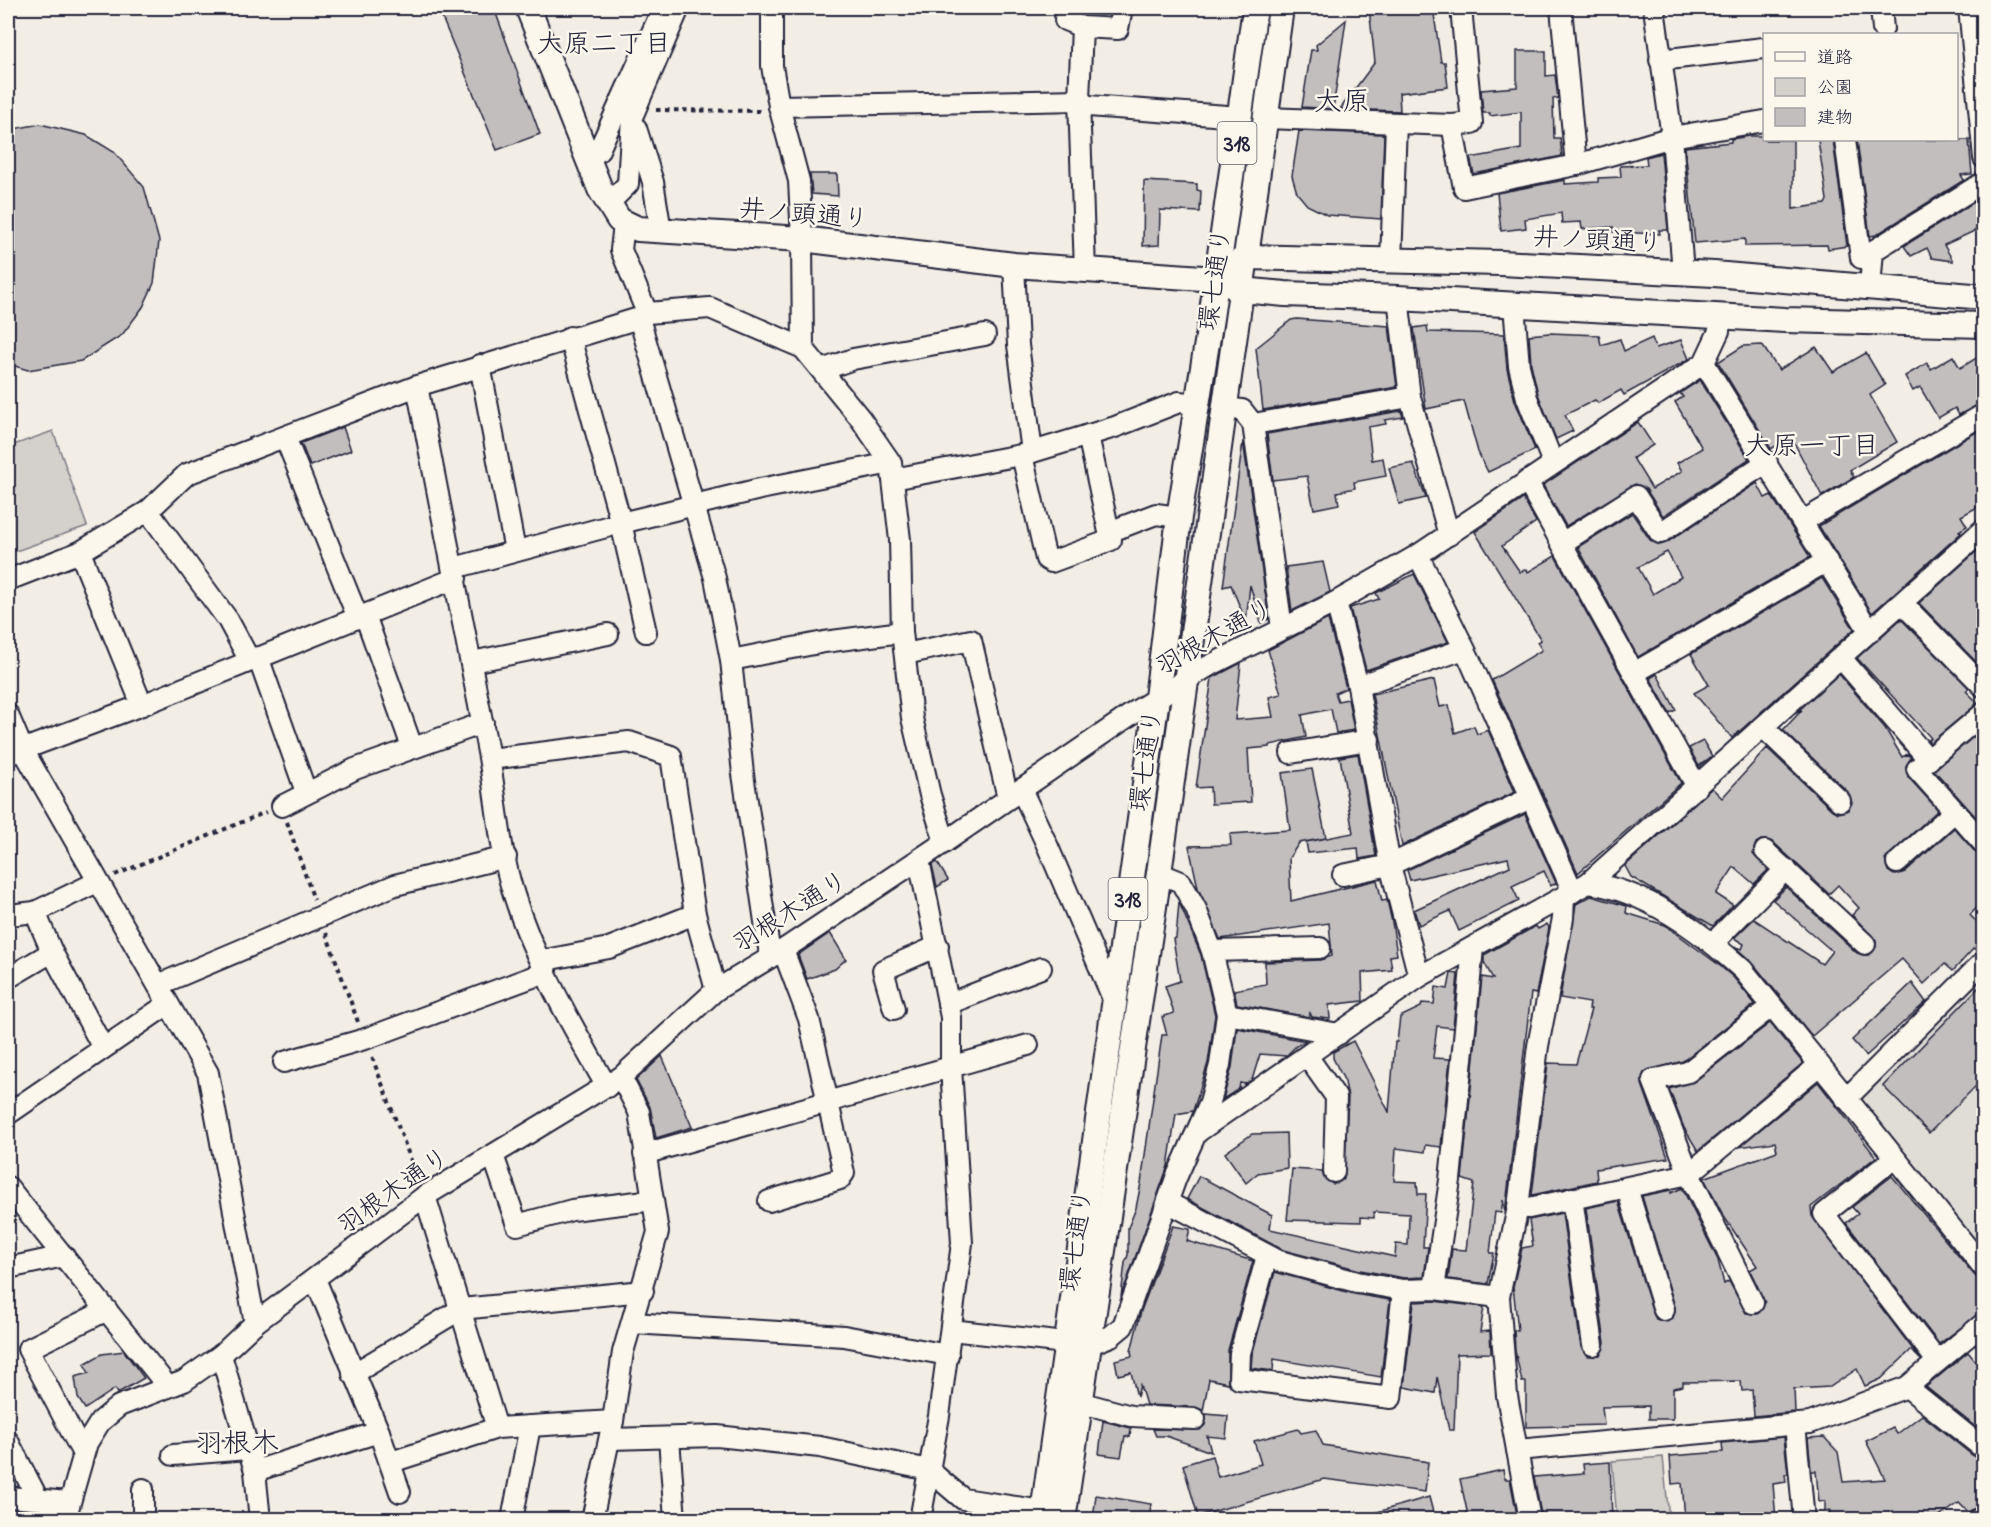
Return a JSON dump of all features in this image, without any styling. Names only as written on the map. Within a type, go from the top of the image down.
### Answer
[{"type":"main road","points":[[528,8],[591,170],[608,204],[624,224]]},
{"type":"main road","name":"環七通り","points":[[1049,1517],[1079,1402],[1077,1344],[1113,1001],[1157,698],[1179,517],[1256,8]]},
{"type":"main road","name":"環七通り","points":[[1049,1517],[1159,873],[1281,8]]},
{"type":"main road","name":"井ノ頭通り","points":[[624,224],[638,229],[661,231],[802,239],[1014,265],[1216,279],[1242,291],[1721,316],[1983,325]]},
{"type":"main road","points":[[1216,279],[1246,257]]},
{"type":"main road","name":"井ノ頭通り","points":[[1246,257],[1683,272],[1983,297]]},
{"type":"main road","points":[[1443,263],[1434,271],[1433,276],[1440,284],[1514,305]]},
{"type":"street","points":[[608,204],[628,184],[629,110],[663,8]]},
{"type":"street","points":[[598,152],[629,110],[680,8]]},
{"type":"street","points":[[772,8],[772,66],[780,108],[799,181],[803,348]]},
{"type":"street","points":[[1066,8],[1065,20],[1082,27],[1118,29],[1122,8]]},
{"type":"street","points":[[1266,118],[1452,125],[1472,123],[1461,8]]},
{"type":"street","points":[[1561,8],[1576,165]]},
{"type":"street","points":[[1654,8],[1672,137],[1683,272]]},
{"type":"street","points":[[1881,8],[1883,29]]},
{"type":"street","points":[[1974,14],[1966,90],[1983,158]]},
{"type":"street","points":[[1082,27],[1078,100],[1085,271]]},
{"type":"street","points":[[1660,60],[1763,48]]},
{"type":"street","points":[[780,108],[1078,100],[1088,106],[1241,117]]},
{"type":"street","points":[[629,110],[653,183],[661,231]]},
{"type":"street","points":[[1452,125],[1464,189],[1576,165],[1672,137],[1763,121]]},
{"type":"street","points":[[1391,262],[1396,123]]},
{"type":"street","points":[[1845,141],[1861,258]]},
{"type":"street","points":[[1870,287],[1873,251],[1983,182]]},
{"type":"street","points":[[624,224],[621,250],[643,315],[715,578],[731,660],[743,774],[776,953],[809,1019],[844,1173],[840,1179],[769,1201]]},
{"type":"street","points":[[1014,265],[1027,454],[1046,559],[1051,562],[1111,540],[1088,435]]},
{"type":"street","points":[[1398,298],[1410,397],[1449,535]]},
{"type":"street","points":[[1514,305],[1520,366],[1527,398],[1553,463]]},
{"type":"street","points":[[8,580],[80,552],[148,512],[187,474],[417,386],[480,365],[643,315],[710,308],[803,348],[860,418],[892,471],[900,540],[902,632],[912,717],[930,795],[945,842]]},
{"type":"street","points":[[1721,316],[1716,340],[1704,363],[1870,632]]},
{"type":"street","points":[[822,370],[853,359],[985,335]]},
{"type":"street","points":[[570,337],[621,523],[646,632]]},
{"type":"street","name":"羽根木通り","points":[[67,1511],[87,1443],[100,1422],[119,1406],[184,1381],[221,1355],[255,1323],[425,1196],[614,1082],[716,990],[919,860],[1014,793],[1157,698],[1185,680],[1336,602],[1418,555],[1704,363]]},
{"type":"street","points":[[480,365],[515,551]]},
{"type":"street","points":[[417,386],[472,662],[490,759],[498,828],[513,894],[556,998],[614,1082],[639,1112],[658,1232],[643,1291],[623,1352],[612,1430],[592,1520]]},
{"type":"street","points":[[1253,424],[1410,397]]},
{"type":"street","points":[[15,752],[142,705],[361,617],[455,573],[515,551],[694,505],[892,471],[1027,454],[1179,402],[1197,404]]},
{"type":"street","points":[[1224,408],[1242,410],[1253,424],[1282,628]]},
{"type":"street","points":[[1803,521],[1983,414]]},
{"type":"street","points":[[285,437],[361,617],[412,747]]},
{"type":"street","points":[[1562,543],[1636,496],[1660,533],[1767,462]]},
{"type":"street","points":[[1527,481],[1697,787]]},
{"type":"street","points":[[148,512],[254,659],[306,792]]},
{"type":"street","points":[[1109,532],[1156,514],[1179,517]]},
{"type":"street","points":[[1199,1131],[1419,977],[1575,891],[1697,787],[1983,529]]},
{"type":"street","points":[[80,552],[142,705]]},
{"type":"street","points":[[1418,555],[1464,649],[1530,798],[1575,891],[1563,918],[1538,1046],[1518,1207],[1499,1297],[1507,1396],[1530,1520]]},
{"type":"street","points":[[1634,673],[1827,561]]},
{"type":"street","points":[[1336,602],[1358,686],[1390,865],[1419,977]]},
{"type":"street","points":[[1902,603],[1983,687]]},
{"type":"street","points":[[731,660],[824,642],[902,632]]},
{"type":"street","points":[[472,662],[608,634]]},
{"type":"street","points":[[905,654],[971,640],[1014,793],[1048,847],[1113,1001]]},
{"type":"street","points":[[1358,686],[1464,649]]},
{"type":"street","points":[[1841,658],[1929,760]]},
{"type":"street","points":[[1983,713],[1917,769],[1983,844]]},
{"type":"street","points":[[8,716],[15,752],[98,882],[208,1073],[255,1323]]},
{"type":"street","points":[[282,806],[354,769],[483,723]]},
{"type":"street","points":[[1763,728],[1840,801]]},
{"type":"street","points":[[1291,753],[1369,740]]},
{"type":"street","points":[[490,759],[629,742],[671,756],[695,914],[716,990]]},
{"type":"street","points":[[1343,875],[1390,865],[1530,798]]},
{"type":"street","points":[[1897,863],[1954,812]]},
{"type":"street","points":[[1765,851],[1865,945]]},
{"type":"street","points":[[158,985],[395,885],[506,857]]},
{"type":"street","points":[[919,860],[948,1004],[962,1243],[948,1355],[920,1520]]},
{"type":"street","points":[[1713,943],[1786,869]]},
{"type":"street","points":[[951,1330],[1077,1344],[1111,1336],[1123,1326],[1169,1203],[1176,1178],[1199,1131],[1217,1074],[1227,1014],[1212,951],[1196,909],[1181,882],[1159,873]]},
{"type":"street","points":[[8,912],[9,915],[34,912],[98,882]]},
{"type":"street","points":[[1575,891],[1607,886],[1643,899],[1713,943],[1743,970],[1983,1268]]},
{"type":"street","points":[[34,912],[52,952],[103,1048]]},
{"type":"street","points":[[284,1062],[365,1039],[543,966],[609,948],[695,914]]},
{"type":"street","points":[[894,1009],[883,970],[938,946]]},
{"type":"street","points":[[1212,951],[1320,948]]},
{"type":"street","points":[[1434,1289],[1450,1180],[1473,948]]},
{"type":"street","points":[[8,978],[52,952]]},
{"type":"street","points":[[1846,1099],[1983,961]]},
{"type":"street","points":[[948,1004],[1041,968]]},
{"type":"street","points":[[8,1114],[168,1004]]},
{"type":"street","points":[[1754,1303],[1689,1174],[1653,1080],[1688,1072],[1772,1006]]},
{"type":"street","points":[[1227,1014],[1339,1034]]},
{"type":"street","points":[[644,1154],[1028,1044]]},
{"type":"street","points":[[1307,1056],[1336,1097],[1334,1172]]},
{"type":"street","points":[[1518,1207],[1529,1208],[1689,1174],[1819,1065]]},
{"type":"street","points":[[493,1155],[517,1225],[572,1210],[653,1200]]},
{"type":"street","points":[[1893,1159],[1824,1214],[1937,1361]]},
{"type":"street","points":[[8,1187],[168,1387]]},
{"type":"street","points":[[1627,1188],[1664,1310]]},
{"type":"street","points":[[425,1196],[497,1428]]},
{"type":"street","points":[[1572,1198],[1593,1345]]},
{"type":"street","points":[[1169,1203],[1267,1256],[1357,1282],[1403,1290],[1434,1289],[1499,1297]]},
{"type":"street","points":[[8,1268],[64,1256]]},
{"type":"street","points":[[1267,1256],[1240,1353],[1239,1379],[1391,1398],[1403,1290]]},
{"type":"street","points":[[315,1279],[391,1462],[399,1492]]},
{"type":"street","points":[[353,1374],[461,1309],[643,1291]]},
{"type":"street","points":[[83,1454],[28,1349],[107,1310]]},
{"type":"street","points":[[632,1323],[844,1336],[948,1355]]},
{"type":"street","points":[[1517,1450],[1810,1423],[1907,1388],[1983,1323]]},
{"type":"street","points":[[221,1355],[255,1471],[260,1520]]},
{"type":"street","points":[[1907,1388],[1983,1449]]},
{"type":"street","points":[[1079,1402],[1131,1416],[1195,1419]]},
{"type":"street","points":[[1795,1424],[1804,1520]]},
{"type":"street","points":[[512,1520],[530,1426]]},
{"type":"street","points":[[391,1462],[497,1428],[530,1426],[612,1430],[669,1438],[717,1436],[820,1447],[929,1470],[963,1499],[1049,1517]]},
{"type":"street","points":[[255,1471],[379,1432]]},
{"type":"street","points":[[669,1438],[675,1520]]},
{"type":"street","points":[[8,1441],[38,1499]]},
{"type":"street","points":[[173,1455],[249,1449]]},
{"type":"street","points":[[143,1489],[143,1520]]},
{"type":"street","points":[[8,1497],[38,1499],[67,1511]]},
{"type":"street","points":[[1977,1520],[1983,1518]]},
{"type":"path","points":[[629,110],[780,108]]},
{"type":"path","points":[[98,882],[282,806],[365,1039],[425,1196]]},
{"type":"shaded area","points":[[1983,970],[1983,1256],[1857,1101]]},
{"type":"green space","points":[[53,431],[87,526],[13,552],[8,536],[8,447]]},
{"type":"green space","points":[[1663,1457],[1669,1519],[1617,1519],[1612,1461]]},
{"type":"building","points":[[438,8],[494,8],[540,134],[497,150]]},
{"type":"building","points":[[1369,8],[1433,8],[1441,62],[1445,62],[1448,87],[1399,93],[1400,111],[1340,109],[1375,62]]},
{"type":"building","points":[[1346,20],[1333,109],[1302,107],[1311,50],[1317,50],[1316,45]]},
{"type":"building","points":[[1517,51],[1546,51],[1546,76],[1555,75],[1558,98],[1553,99],[1554,138],[1560,138],[1562,156],[1474,174],[1470,158],[1521,149],[1521,112],[1490,116],[1490,113],[1483,113],[1481,90],[1517,87]]},
{"type":"building","points":[[40,124],[86,135],[114,152],[144,187],[159,241],[154,283],[143,307],[122,335],[81,361],[28,370],[8,364],[8,130]]},
{"type":"building","points":[[1299,131],[1384,134],[1381,219],[1327,215],[1307,205],[1297,193],[1292,176]]},
{"type":"building","points":[[1763,136],[1763,141],[1793,141],[1793,209],[1825,204],[1827,200],[1818,141],[1833,141],[1847,246],[1828,249],[1827,245],[1745,246],[1745,239],[1695,243],[1685,147],[1731,142],[1731,139]]},
{"type":"building","points":[[1969,140],[1972,174],[1961,175],[1964,180],[1876,235],[1870,236],[1857,141]]},
{"type":"building","points":[[1661,153],[1668,230],[1659,230],[1660,234],[1613,232],[1613,227],[1582,229],[1581,222],[1562,223],[1561,213],[1525,219],[1526,228],[1501,231],[1497,193],[1565,180],[1565,184],[1598,182],[1598,178],[1621,177],[1620,166],[1647,165],[1646,157]]},
{"type":"building","points":[[810,174],[837,174],[838,196],[812,194]]},
{"type":"building","points":[[1144,181],[1197,184],[1197,190],[1201,191],[1200,212],[1160,210],[1159,245],[1143,246]]},
{"type":"building","points":[[1976,201],[1983,215],[1983,227],[1944,245],[1953,261],[1932,258],[1927,248],[1911,256],[1904,246]]},
{"type":"building","points":[[1291,320],[1389,326],[1397,387],[1263,410],[1256,348]]},
{"type":"building","points":[[1427,326],[1428,332],[1504,334],[1507,369],[1515,401],[1535,450],[1488,472],[1478,452],[1464,401],[1426,409],[1414,328]]},
{"type":"building","points":[[1549,333],[1599,335],[1601,345],[1620,339],[1624,351],[1652,338],[1656,348],[1681,340],[1689,359],[1624,395],[1621,390],[1598,403],[1595,400],[1565,415],[1573,431],[1556,439],[1538,394],[1531,364],[1529,335]]},
{"type":"building","points":[[1762,345],[1779,370],[1816,347],[1833,372],[1866,353],[1885,385],[1870,395],[1897,442],[1850,470],[1854,477],[1822,496],[1791,437],[1771,449],[1718,362],[1743,346]]},
{"type":"building","points":[[1983,354],[1983,402],[1959,415],[1955,408],[1938,418],[1920,387],[1913,391],[1905,376],[1927,363],[1931,369],[1953,356],[1960,368]]},
{"type":"building","points":[[1700,380],[1749,459],[1663,516],[1646,489],[1635,484],[1566,526],[1543,485],[1638,422],[1653,445],[1633,458],[1652,489],[1682,471],[1677,463],[1702,448],[1675,402],[1683,397],[1680,393]]},
{"type":"building","points":[[1401,411],[1403,417],[1385,420],[1386,424],[1368,427],[1372,460],[1383,458],[1386,476],[1354,482],[1355,488],[1337,492],[1339,504],[1314,509],[1307,476],[1273,480],[1267,434]]},
{"type":"building","points":[[343,427],[351,450],[310,466],[301,443]]},
{"type":"building","points":[[1983,428],[1983,504],[1961,516],[1967,526],[1959,531],[1961,533],[1872,613],[1819,526]]},
{"type":"building","points":[[1243,441],[1269,619],[1261,623],[1250,585],[1246,622],[1231,585],[1223,587]]},
{"type":"building","points":[[1413,463],[1426,498],[1399,504],[1389,468]]},
{"type":"building","points":[[1757,483],[1765,498],[1771,495],[1810,557],[1638,657],[1578,547],[1632,513],[1650,540],[1660,545]],"holes":[[[1667,552],[1681,577],[1653,594],[1638,567]]]},
{"type":"building","points":[[1523,499],[1536,522],[1502,546],[1520,572],[1527,569],[1528,572],[1555,556],[1681,783],[1578,873],[1492,680],[1542,650],[1537,642],[1541,640],[1475,532]]},
{"type":"building","points":[[1977,551],[1983,557],[1983,669],[1919,603]]},
{"type":"building","points":[[1323,562],[1330,592],[1292,611],[1286,567]]},
{"type":"building","points":[[1414,574],[1448,642],[1366,670],[1350,608],[1379,599],[1376,593]]},
{"type":"building","points":[[1822,578],[1854,629],[1732,738],[1694,693],[1709,685],[1691,654]]},
{"type":"building","points":[[1328,619],[1346,688],[1335,693],[1338,701],[1348,699],[1354,730],[1336,733],[1331,709],[1302,715],[1306,737],[1270,745],[1270,747],[1248,749],[1251,802],[1211,804],[1210,787],[1196,788],[1212,678],[1241,663],[1235,720],[1273,717],[1269,697],[1281,694],[1268,650]]},
{"type":"building","points":[[1901,619],[1969,688],[1966,691],[1978,703],[1930,743],[1928,740],[1931,738],[1857,658]]},
{"type":"building","points":[[1657,674],[1676,710],[1670,713],[1650,678]]},
{"type":"building","points":[[1839,674],[1885,728],[1902,757],[1908,754],[1911,758],[1906,766],[1908,777],[1938,810],[1889,855],[1885,860],[1888,871],[1894,875],[1905,872],[1954,828],[1975,852],[1983,856],[1983,901],[1970,915],[1983,929],[1983,949],[1977,951],[1974,948],[1953,971],[1945,964],[1924,984],[1902,959],[1812,1036],[1752,962],[1735,947],[1742,949],[1744,944],[1734,938],[1754,919],[1822,964],[1832,951],[1773,900],[1786,887],[1857,953],[1869,955],[1876,947],[1876,940],[1852,915],[1859,908],[1838,885],[1829,894],[1773,842],[1761,840],[1756,843],[1753,854],[1768,870],[1754,884],[1734,867],[1716,894],[1733,905],[1713,926],[1631,877],[1625,866],[1712,788],[1722,798],[1767,748],[1832,810],[1838,813],[1848,810],[1852,803],[1848,792],[1783,730],[1802,710],[1797,712]]},
{"type":"building","points":[[1434,680],[1440,707],[1449,705],[1455,733],[1474,726],[1477,734],[1488,730],[1515,792],[1402,846],[1372,694]]},
{"type":"building","points":[[1983,729],[1983,825],[1934,770]]},
{"type":"building","points":[[1703,741],[1712,756],[1699,766],[1689,748]]},
{"type":"building","points":[[1358,754],[1376,856],[1359,859],[1358,848],[1308,853],[1306,842],[1353,833],[1340,757]]},
{"type":"building","points":[[1312,769],[1326,838],[1299,843],[1289,858],[1291,901],[1377,880],[1382,901],[1387,900],[1397,955],[1390,956],[1392,970],[1362,973],[1363,1001],[1329,1005],[1330,1019],[1312,1017],[1310,1013],[1309,1017],[1237,1004],[1234,990],[1266,984],[1265,962],[1320,960],[1332,956],[1329,923],[1220,939],[1198,888],[1189,846],[1231,845],[1230,834],[1290,830],[1282,773]]},
{"type":"building","points":[[1525,814],[1556,883],[1551,886],[1544,871],[1512,886],[1519,901],[1459,931],[1450,911],[1419,925],[1414,910],[1510,866],[1508,858],[1410,880],[1407,870]]},
{"type":"building","points":[[937,862],[948,880],[937,887],[932,865]]},
{"type":"building","points":[[1591,896],[1627,906],[1626,913],[1665,925],[1734,978],[1755,1004],[1683,1061],[1644,1072],[1642,1084],[1668,1158],[1596,1169],[1597,1181],[1532,1195],[1548,1063],[1576,1064],[1591,1009],[1589,1009],[1590,1003],[1560,998],[1576,904]]},
{"type":"building","points":[[1179,902],[1201,955],[1215,1015],[1208,1063],[1193,1111],[1176,1114],[1168,1166],[1121,1297],[1128,1255],[1128,1228],[1136,1208],[1141,1183],[1162,1035],[1167,1035],[1162,1017],[1174,1013],[1165,986],[1180,981],[1173,939],[1176,938]]},
{"type":"building","points":[[1547,924],[1549,928],[1536,994],[1531,993],[1505,1212],[1503,1200],[1501,1213],[1495,1212],[1490,1253],[1494,1253],[1488,1284],[1448,1279],[1452,1249],[1466,1250],[1474,1183],[1462,1179],[1482,977],[1493,979],[1484,962],[1484,955],[1536,926],[1538,929]]},
{"type":"building","points":[[830,933],[846,959],[835,969],[807,979],[798,955]]},
{"type":"building","points":[[1451,973],[1458,974],[1453,1028],[1437,1026],[1433,1058],[1450,1059],[1441,1147],[1426,1145],[1425,1152],[1396,1148],[1394,1181],[1417,1182],[1418,1194],[1426,1194],[1423,1247],[1428,1247],[1424,1277],[1404,1278],[1360,1270],[1283,1250],[1187,1199],[1199,1176],[1272,1215],[1270,1229],[1395,1257],[1396,1244],[1408,1245],[1409,1214],[1374,1212],[1374,1218],[1361,1217],[1361,1222],[1287,1220],[1292,1169],[1322,1171],[1324,1178],[1333,1184],[1344,1179],[1348,1097],[1345,1082],[1333,1058],[1333,1052],[1353,1041],[1389,1112],[1395,1042],[1397,1042],[1400,1017],[1421,1007],[1422,1003],[1434,1004],[1436,987],[1448,989]]},
{"type":"building","points":[[1912,983],[1926,1002],[1866,1056],[1852,1040]]},
{"type":"building","points":[[1983,983],[1983,1079],[1929,1133],[1883,1086]]},
{"type":"building","points":[[1770,1023],[1803,1063],[1698,1151],[1684,1128],[1669,1089],[1695,1081]]},
{"type":"building","points":[[1237,1028],[1306,1041],[1296,1046],[1286,1056],[1260,1054],[1252,1080],[1245,1084],[1240,1083],[1239,1089],[1223,1099],[1232,1067]]},
{"type":"building","points":[[662,1056],[692,1127],[656,1138],[650,1107],[636,1080]]},
{"type":"building","points":[[1818,1082],[1876,1157],[1811,1207],[1812,1216],[1921,1360],[1911,1350],[1881,1379],[1865,1386],[1857,1369],[1830,1387],[1794,1389],[1795,1412],[1754,1416],[1752,1390],[1742,1391],[1741,1381],[1683,1382],[1683,1386],[1673,1388],[1673,1419],[1649,1419],[1649,1406],[1602,1407],[1604,1425],[1526,1427],[1526,1382],[1522,1382],[1515,1351],[1514,1330],[1518,1330],[1513,1287],[1522,1248],[1533,1246],[1529,1220],[1562,1213],[1581,1347],[1588,1356],[1600,1355],[1605,1343],[1586,1208],[1618,1201],[1653,1313],[1656,1319],[1667,1322],[1673,1318],[1675,1307],[1642,1196],[1671,1190],[1671,1193],[1682,1188],[1718,1260],[1724,1284],[1729,1281],[1746,1313],[1758,1314],[1765,1303],[1750,1270],[1757,1266],[1723,1215],[1704,1178],[1777,1151],[1775,1142],[1739,1147]]},
{"type":"building","points":[[1286,1133],[1287,1168],[1258,1173],[1246,1183],[1225,1153],[1252,1134]]},
{"type":"building","points":[[1892,1176],[1975,1276],[1983,1281],[1983,1311],[1939,1344],[1846,1223],[1858,1214],[1852,1207]]},
{"type":"building","points":[[1173,1226],[1190,1229],[1187,1241],[1253,1261],[1228,1350],[1228,1383],[1209,1379],[1203,1411],[1196,1407],[1146,1405],[1140,1385],[1137,1397],[1131,1372],[1118,1375],[1115,1360],[1132,1356],[1131,1351],[1141,1311]]},
{"type":"building","points":[[1275,1272],[1354,1294],[1390,1300],[1381,1377],[1274,1359],[1273,1371],[1251,1368],[1252,1355]]},
{"type":"building","points":[[1433,1301],[1484,1307],[1480,1332],[1490,1331],[1491,1353],[1457,1354],[1454,1430],[1449,1430],[1437,1377],[1435,1393],[1404,1387],[1414,1302]]},
{"type":"building","points":[[124,1351],[144,1378],[118,1393],[115,1389],[85,1409],[78,1398],[75,1377],[89,1373],[84,1364],[102,1354]]},
{"type":"building","points":[[1968,1352],[1983,1370],[1983,1433],[1926,1387]]},
{"type":"building","points":[[1206,1414],[1228,1416],[1226,1438],[1207,1436],[1211,1452],[1166,1436],[1156,1436],[1153,1429],[1200,1430],[1205,1425]]},
{"type":"building","points":[[1922,1415],[1976,1458],[1983,1461],[1983,1504],[1968,1512],[1959,1503],[1935,1520],[1830,1520],[1830,1510],[1825,1511],[1825,1501],[1819,1502],[1816,1471],[1811,1471],[1808,1438],[1824,1437],[1838,1452],[1843,1482],[1885,1479],[1866,1441],[1893,1428],[1897,1434]]},
{"type":"building","points":[[1103,1421],[1131,1428],[1130,1437],[1125,1436],[1121,1457],[1099,1454]]},
{"type":"building","points":[[1298,1429],[1301,1433],[1316,1430],[1323,1445],[1428,1462],[1425,1492],[1324,1479],[1198,1516],[1183,1465],[1212,1456],[1218,1477],[1261,1464],[1254,1441]]},
{"type":"building","points":[[1784,1437],[1788,1474],[1785,1474],[1786,1482],[1773,1484],[1776,1520],[1739,1520],[1739,1512],[1685,1519],[1682,1483],[1672,1484],[1670,1456],[1723,1452],[1722,1443]]},
{"type":"building","points":[[1610,1462],[1612,1520],[1542,1520],[1534,1477],[1584,1473],[1583,1464]]},
{"type":"building","points":[[1503,1470],[1505,1479],[1510,1479],[1518,1520],[1469,1520],[1460,1479]]},
{"type":"building","points":[[1096,1495],[1151,1504],[1149,1520],[1093,1520]]},
{"type":"building","points":[[1429,1497],[1435,1520],[1368,1520],[1367,1515]]},
{"type":"district","name":"大原二丁目","points":[[604,43]]},
{"type":"district","name":"大原","points":[[1342,100]]},
{"type":"district","name":"大原一丁目","points":[[1812,445]]},
{"type":"district","name":"羽根木","points":[[237,1442]]}]
